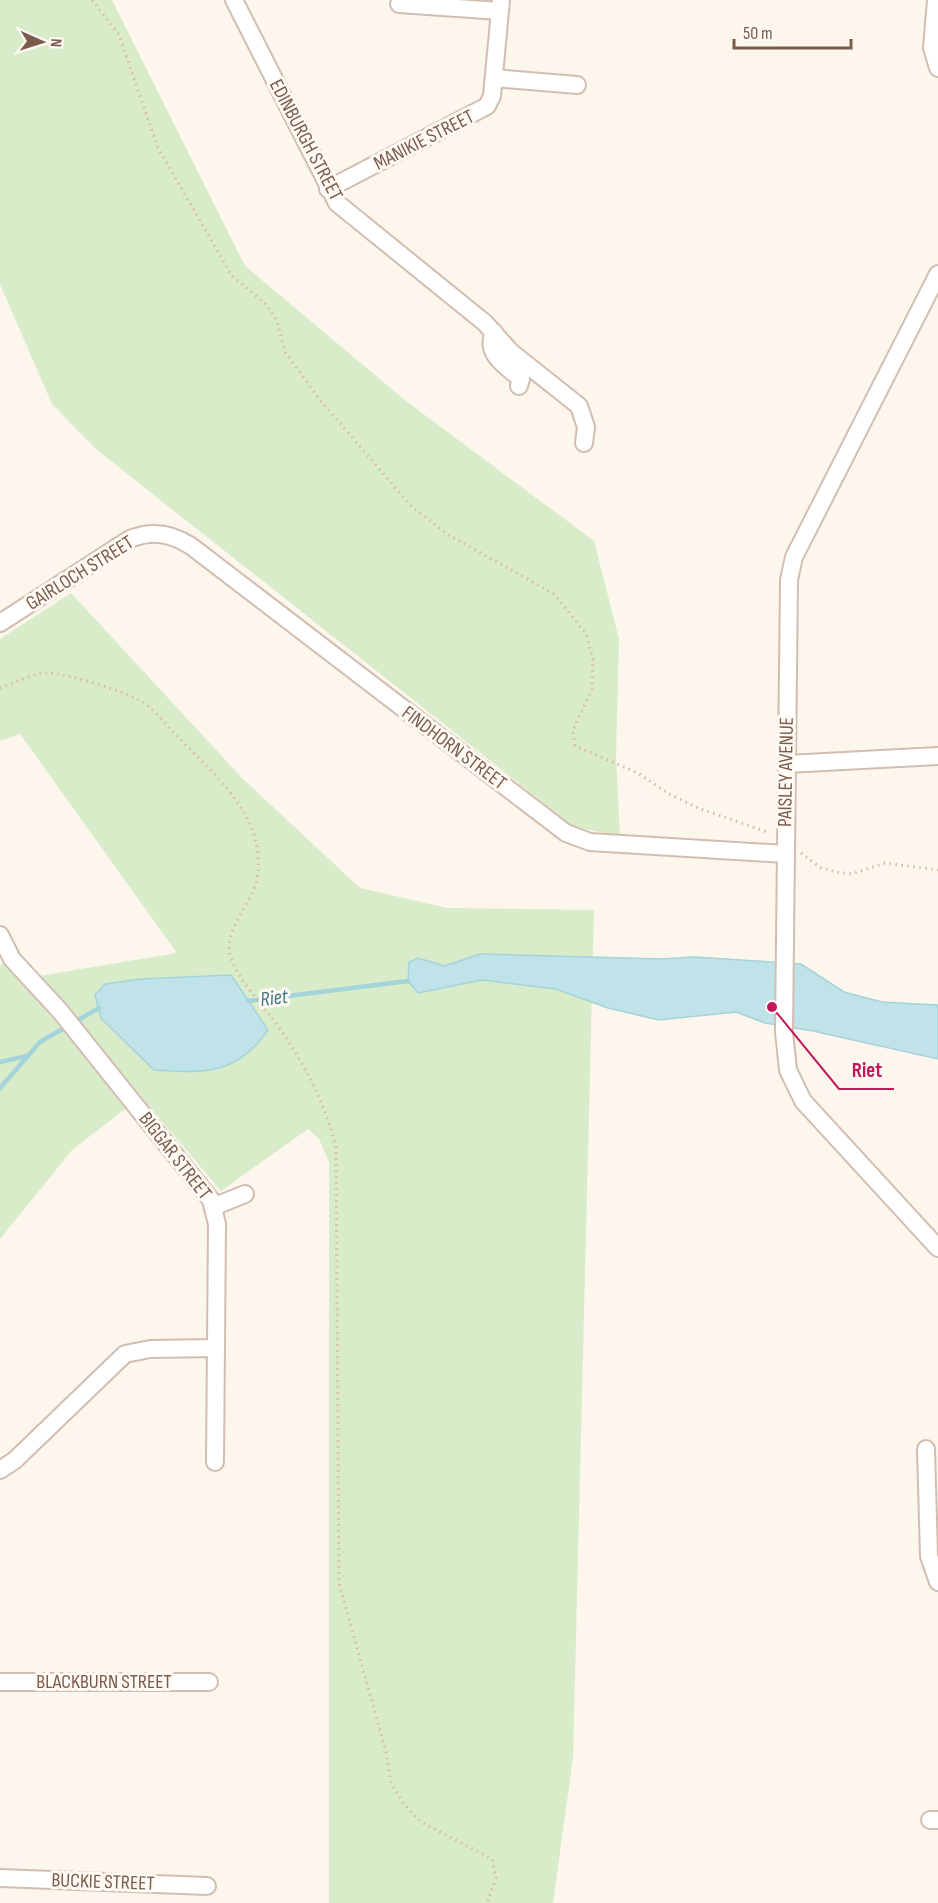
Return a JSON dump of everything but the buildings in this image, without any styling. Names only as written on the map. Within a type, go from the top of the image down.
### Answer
[{"type":"street","name":"EDINBURGH STREET","points":[[234,0],[328,189],[343,210],[491,329],[511,352],[579,406],[586,427],[584,443]]},
{"type":"street","points":[[936,0],[932,48],[938,68]]},
{"type":"street","points":[[399,4],[501,6]]},
{"type":"street","name":"MANIKIE STREET","points":[[328,189],[482,111],[491,100],[501,6]]},
{"type":"street","points":[[494,78],[577,85]]},
{"type":"street","name":"PAISLEY AVENUE","points":[[938,274],[794,557],[789,580],[784,1032],[788,1070],[803,1101],[938,1248]]},
{"type":"street","points":[[491,329],[490,341],[493,354],[521,379],[519,386]]},
{"type":"street","name":"GAIRLOCH STREET","points":[[0,623],[130,539],[145,534],[163,534]]},
{"type":"street","name":"FINDHORN STREET","points":[[163,534],[191,546],[566,833],[590,842],[785,849]]},
{"type":"street","points":[[786,764],[938,756]]},
{"type":"street","name":"BIGGAR STREET","points":[[0,935],[12,959],[60,1011],[207,1194],[213,1207],[217,1224],[215,1462]]},
{"type":"street","points":[[213,1207],[245,1194]]},
{"type":"street","points":[[0,1470],[15,1460],[125,1354],[140,1350],[216,1348]]},
{"type":"street","points":[[926,1449],[929,1556],[938,1582]]},
{"type":"street","name":"BLACKBURN STREET","points":[[0,1682],[209,1682]]},
{"type":"street","name":"BUCKIE STREET","points":[[0,1878],[207,1886]]},
{"type":"path","points":[[92,0],[119,35],[158,148],[232,276],[265,303],[277,321],[285,352],[320,400],[411,506],[447,534],[554,594],[586,634],[593,660],[592,689],[573,730],[575,746],[638,773],[669,794],[698,808],[766,830],[785,849],[820,868],[852,874],[885,863],[938,870]]},
{"type":"path","points":[[0,688],[48,673],[116,691],[146,704],[217,777],[248,819],[258,853],[259,869],[254,890],[229,942],[229,955],[234,967],[280,1029],[316,1088],[329,1120],[336,1147],[339,1583],[386,1752],[391,1783],[403,1803],[421,1822],[492,1859],[496,1878],[487,1903]]},
{"type":"green space","points":[[0,0],[112,0],[245,266],[406,401],[594,541],[619,639],[616,758],[620,836],[574,827],[97,450],[52,404],[0,284]]},
{"type":"green space","points":[[71,593],[242,778],[360,888],[448,908],[594,910],[573,1758],[553,1903],[329,1903],[329,1162],[319,1139],[308,1129],[221,1191],[39,976],[177,953],[20,734],[0,741],[0,639]]},
{"type":"green space","points":[[12,959],[133,1103],[72,1150],[0,1239],[0,965]]},
{"type":"water","points":[[480,954],[662,959],[694,957],[801,964],[844,992],[882,1002],[938,1005],[938,1059],[813,1031],[765,1023],[736,1012],[659,1020],[608,1008],[556,989],[482,980],[418,993],[408,981],[409,962],[418,958],[445,966]]},
{"type":"water","points":[[231,975],[268,1030],[244,1056],[231,1064],[204,1071],[154,1070],[101,1018],[95,995],[105,984],[141,979]]},
{"type":"waterway","name":"Riet","points":[[248,1001],[408,981]]},
{"type":"waterway","name":"Riet","points":[[0,1088],[40,1042],[99,1008]]},
{"type":"waterway","points":[[0,1062],[27,1056]]},
{"type":"place","name":"Riet","points":[[772,1007]]}]
